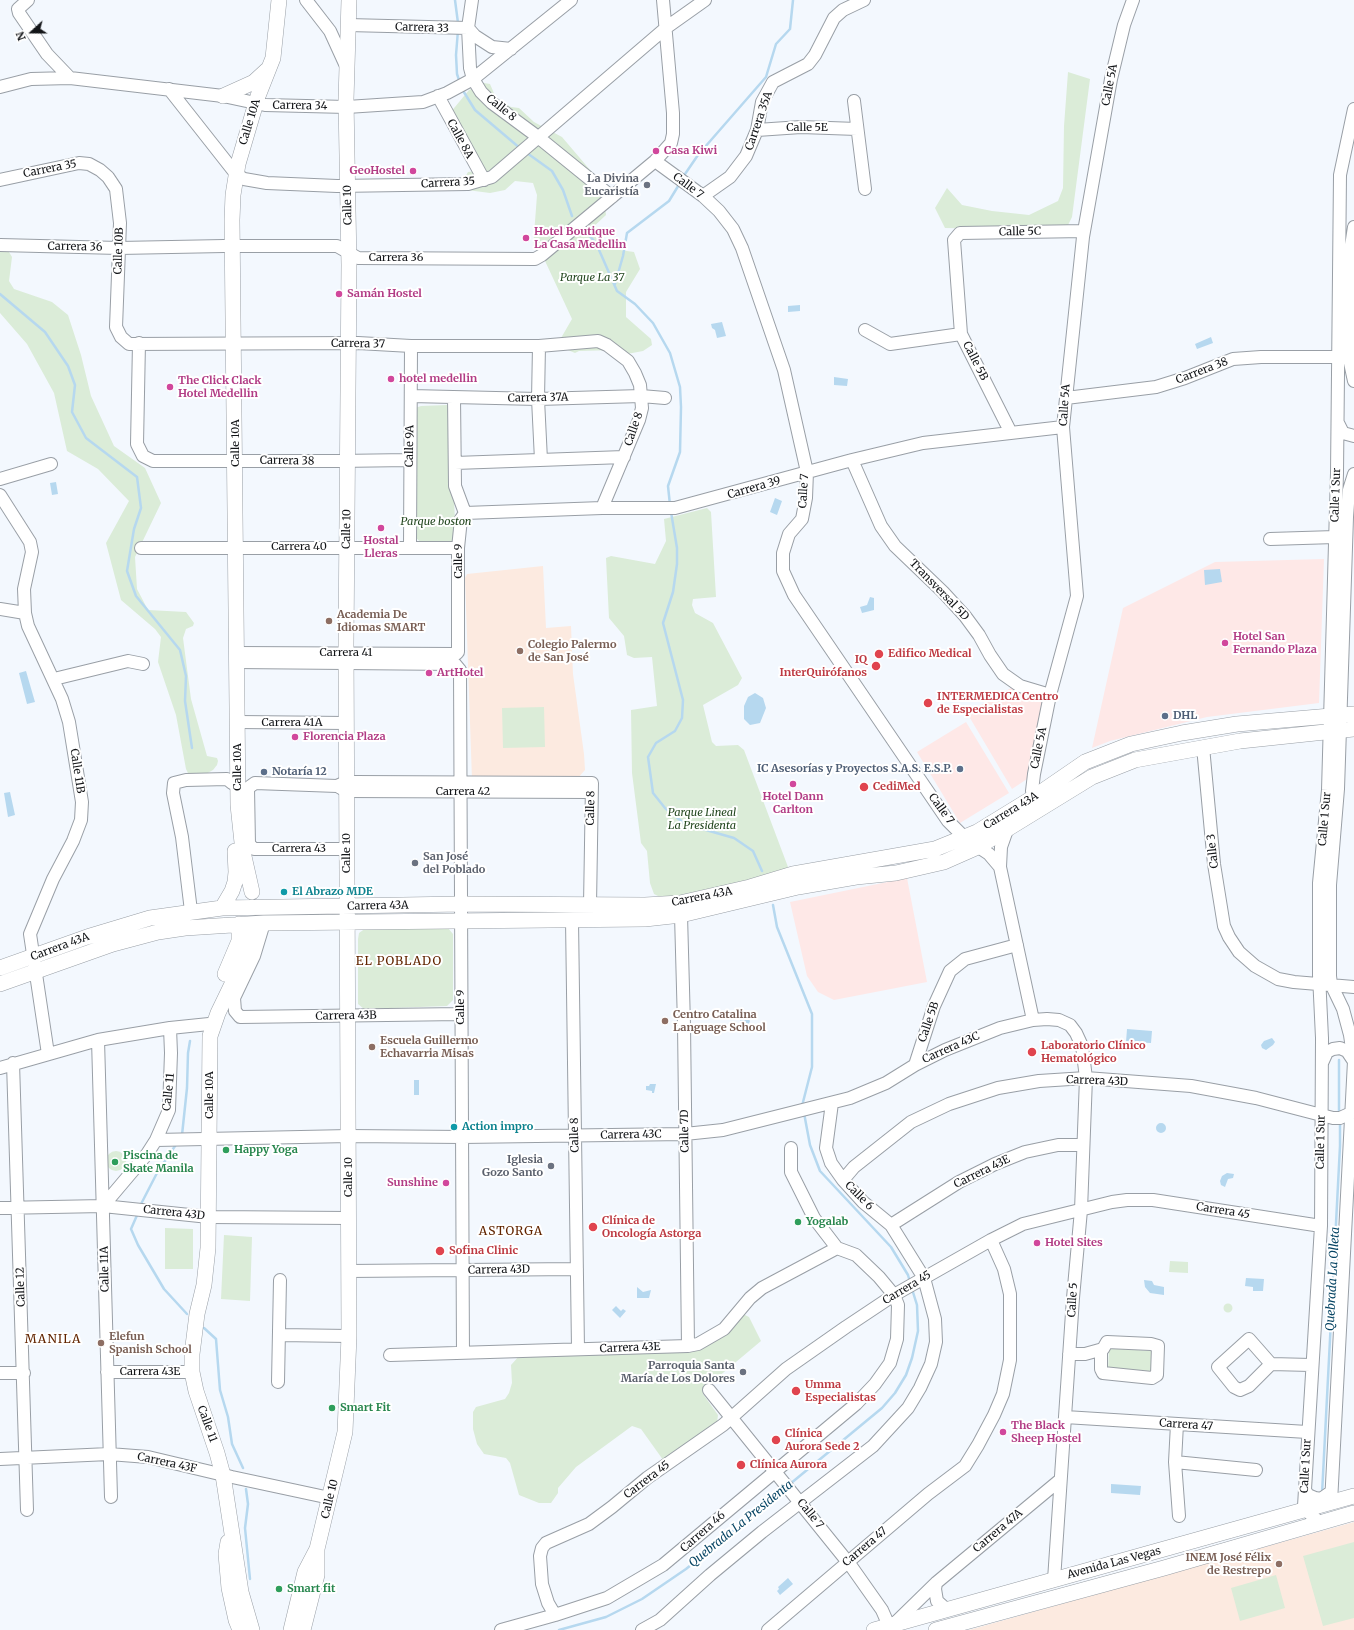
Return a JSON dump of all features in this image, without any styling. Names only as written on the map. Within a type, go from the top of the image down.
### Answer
[{"type":"main road","name":"Calle 10A","points":[[252,892],[239,827],[236,657],[235,344],[232,246],[233,195],[236,174],[256,103],[276,46],[279,0]]},
{"type":"main road","name":"Calle 10","points":[[291,1630],[305,1572],[317,1549],[345,1432],[349,1336],[348,923],[347,849],[343,786],[346,723],[349,343],[347,67],[349,0]]},
{"type":"main road","points":[[223,96],[254,82],[269,68]]},
{"type":"main road","name":"Carrera 43A","points":[[0,984],[34,963],[87,937],[150,918],[191,911],[222,908],[462,904],[590,905],[680,903],[750,887],[794,874],[924,852],[965,838],[1113,767],[1150,756],[1341,722]]},
{"type":"main road","name":"Carrera 43A","points":[[1,966],[34,963],[158,932],[186,928],[239,924],[645,919],[681,915],[798,887],[856,877],[896,873],[925,867],[958,856],[978,847],[1007,830],[1085,762],[1131,744],[1203,729],[1341,722]]},
{"type":"main road","points":[[222,908],[232,891],[236,872],[232,783],[238,753]]},
{"type":"main road","points":[[209,1030],[210,1011],[214,996],[231,962],[238,941],[239,924]]},
{"type":"main road","name":"Calle 10A","points":[[209,1217],[209,1030],[248,951],[252,933]]},
{"type":"main road","name":"Calle 11","points":[[209,1217],[206,1267],[194,1334],[192,1372],[200,1405],[218,1453],[230,1517],[241,1592],[252,1630]]},
{"type":"main road","name":"Avenida Las Vegas","points":[[874,1630],[1306,1510],[1331,1497],[1354,1496]]},
{"type":"main road","name":"Avenida Las Vegas","points":[[936,1630],[1164,1568],[1354,1513]]},
{"type":"main road","points":[[230,1517],[226,1554],[227,1574],[236,1620],[240,1630]]},
{"type":"main road","points":[[303,1630],[317,1575],[317,1549]]},
{"type":"street","points":[[28,0],[18,9],[19,13],[47,54],[70,78]]},
{"type":"street","name":"Calle 10","points":[[306,0],[330,31],[347,67]]},
{"type":"street","points":[[472,0],[460,29],[475,36],[492,47],[511,49]]},
{"type":"street","name":"Carrera 34","points":[[0,87],[31,79],[51,77],[169,89],[223,96],[256,103],[347,107],[423,102],[464,84],[511,49],[571,0]]},
{"type":"street","points":[[663,0],[666,28]]},
{"type":"street","name":"Carrera 35","points":[[236,174],[244,179],[267,183],[348,186],[468,184],[484,180],[492,177],[640,52],[666,28],[705,0]]},
{"type":"street","name":"Carrera 35A","points":[[703,196],[730,178],[739,168],[757,130],[762,102],[773,82],[808,64],[815,55],[834,18],[843,10],[864,0]]},
{"type":"street","name":"Calle 5A","points":[[1037,803],[1032,784],[1050,695],[1077,596],[1063,427],[1084,231],[1111,79],[1124,25],[1133,0]]},
{"type":"street","name":"Carrera 33","points":[[348,25],[460,29]]},
{"type":"street","name":"Carrera 36","points":[[0,245],[119,248],[337,246],[358,258],[534,259],[542,256],[655,161],[671,143],[674,113],[666,28]]},
{"type":"street","name":"Calle 8","points":[[460,29],[470,68],[464,84],[481,92],[492,103],[536,139],[612,197]]},
{"type":"street","points":[[47,54],[51,67],[51,77]]},
{"type":"street","points":[[169,89],[236,174]]},
{"type":"street","name":"Calle 8A","points":[[438,96],[484,180]]},
{"type":"street","points":[[854,101],[865,189]]},
{"type":"street","name":"Calle 1 Sur","points":[[1341,722],[1334,537],[1338,423],[1340,176],[1354,109]]},
{"type":"street","name":"Calle 5E","points":[[757,130],[801,127],[857,129]]},
{"type":"street","name":"Calle 7","points":[[655,161],[703,196],[719,210],[733,229],[742,248],[784,370],[806,472],[806,498],[802,519],[789,534],[783,553],[783,571],[794,595],[948,821],[965,838],[978,847]]},
{"type":"street","name":"Carrera 35","points":[[0,180],[79,163],[89,164],[100,170]]},
{"type":"street","points":[[1340,176],[1347,168],[1354,166]]},
{"type":"street","name":"Calle 10B","points":[[100,170],[108,177],[116,189],[120,223],[116,326],[121,337]]},
{"type":"street","points":[[1354,227],[1350,253],[1352,293],[1349,358],[1354,382]]},
{"type":"street","name":"Calle 5C","points":[[956,236],[960,233],[1084,231]]},
{"type":"street","name":"Calle 5B","points":[[956,236],[954,240],[961,334],[1011,433]]},
{"type":"street","points":[[864,330],[890,344],[961,334]]},
{"type":"street","name":"Carrera 37","points":[[121,337],[129,344],[349,343],[411,346],[539,346],[598,341]]},
{"type":"street","name":"Calle 8","points":[[598,341],[611,348],[628,361],[640,385],[642,408],[639,420],[602,508]]},
{"type":"street","name":"Carrera 38","points":[[138,343],[136,444],[143,456],[153,461],[409,460]]},
{"type":"street","name":"Calle 9A","points":[[410,547],[409,460],[411,346]]},
{"type":"street","points":[[539,346],[538,398],[541,460]]},
{"type":"street","name":"Carrera 38","points":[[1066,398],[1156,387],[1185,378],[1232,359],[1261,357],[1339,357]]},
{"type":"street","name":"Carrera 37A","points":[[411,396],[454,398],[538,398],[641,396],[665,398]]},
{"type":"street","points":[[454,398],[455,486],[466,513]]},
{"type":"street","points":[[1338,423],[1343,433],[1354,436]]},
{"type":"street","name":"Carrera 39","points":[[466,513],[602,508],[673,509],[718,498],[806,472],[923,443],[1063,427]]},
{"type":"street","points":[[455,464],[624,457]]},
{"type":"street","name":"Transversal 5D","points":[[852,460],[885,531],[895,546],[943,592],[965,616],[980,635],[990,655],[1003,674],[1020,686],[1050,695]]},
{"type":"street","points":[[0,479],[51,464]]},
{"type":"street","name":"Calle 1 Sur","points":[[1306,1510],[1304,1490],[1307,1432],[1321,1226],[1321,1114],[1325,984],[1330,885],[1348,640],[1350,549],[1349,490],[1354,474]]},
{"type":"street","name":"Calle 11B","points":[[0,495],[24,530],[30,542],[32,552],[24,589],[25,613],[28,626],[54,679],[69,722],[82,802],[81,820],[73,841],[53,879],[30,934],[48,1054]]},
{"type":"street","name":"Calle 9","points":[[463,1353],[460,1014],[462,904],[458,659],[458,548],[461,519],[466,513]]},
{"type":"street","points":[[1270,539],[1334,537]]},
{"type":"street","name":"Carrera 40","points":[[141,548],[236,546],[458,548]]},
{"type":"street","points":[[0,608],[25,613]]},
{"type":"street","name":"Carrera 41","points":[[236,657],[458,659]]},
{"type":"street","points":[[54,679],[124,662],[132,661],[143,664]]},
{"type":"street","name":"Carrera 41A","points":[[238,722],[346,723]]},
{"type":"street","name":"Calle 3","points":[[1203,747],[1214,864],[1221,912],[1224,926],[1229,938],[1239,952],[1255,966],[1278,979],[1294,982],[1325,984]]},
{"type":"street","points":[[191,911],[182,837],[173,793],[174,783],[186,780],[227,779],[232,783]]},
{"type":"street","name":"Carrera 42","points":[[250,785],[255,783],[461,788],[591,788]]},
{"type":"street","name":"Calle 10A","points":[[250,785],[248,788],[249,844],[252,847]]},
{"type":"street","name":"Calle 8","points":[[590,905],[591,788]]},
{"type":"street","points":[[1007,830],[1001,847],[1000,867],[1033,1020]]},
{"type":"street","name":"Carrera 43","points":[[252,847],[254,849],[347,849]]},
{"type":"street","points":[[978,847],[989,854],[1000,867]]},
{"type":"street","name":"Calle 7D","points":[[681,915],[688,1346]]},
{"type":"street","name":"Calle 8","points":[[572,920],[578,1349]]},
{"type":"street","name":"Carrera 43B","points":[[264,923],[254,956],[234,998],[235,1011],[240,1017],[460,1014]]},
{"type":"street","name":"Calle 5B","points":[[915,1065],[944,980],[950,971],[965,959],[1017,945]]},
{"type":"street","points":[[1325,984],[1354,987]]},
{"type":"street","name":"Calle 1 Sur","points":[[1325,984],[1346,1022],[1354,1061],[1331,1497]]},
{"type":"street","name":"Carrera 43C","points":[[156,1140],[349,1136],[575,1136],[685,1134],[723,1130],[850,1098],[886,1083],[915,1065],[945,1050],[986,1033],[1033,1020],[1059,1020],[1070,1025]]},
{"type":"street","name":"Calle 5","points":[[1054,1580],[1069,1354],[1081,1210],[1086,1078],[1082,1046],[1076,1033],[1070,1025]]},
{"type":"street","points":[[0,1068],[13,1063],[98,1040],[170,1028],[209,1030]]},
{"type":"street","name":"Calle 11","points":[[103,1206],[130,1176],[156,1140],[169,1110],[171,1093],[170,1028]]},
{"type":"street","name":"Calle 11A","points":[[98,1040],[111,1497]]},
{"type":"street","points":[[1322,1064],[1323,1058],[1327,1052],[1333,1048],[1340,1048],[1347,1051],[1352,1056],[1354,1061]]},
{"type":"street","name":"Calle 12","points":[[13,1063],[27,1458],[27,1510]]},
{"type":"street","name":"Carrera 43D","points":[[843,1180],[854,1167],[911,1122],[949,1104],[1005,1087],[1039,1081],[1086,1078],[1191,1086],[1256,1098],[1321,1114],[1327,1117],[1340,1118],[1351,1113]]},
{"type":"street","name":"Calle 6","points":[[797,1498],[874,1446],[908,1408],[920,1388],[931,1364],[936,1342],[935,1319],[920,1280],[891,1225],[863,1202],[843,1180],[831,1163],[826,1148],[827,1105]]},
{"type":"street","points":[[163,1123],[173,1140]]},
{"type":"street","name":"Carrera 43E","points":[[891,1225],[959,1182],[995,1164],[1025,1152],[1058,1145],[1083,1145]]},
{"type":"street","points":[[791,1148],[791,1172],[795,1183],[814,1218],[837,1248],[856,1255],[897,1294]]},
{"type":"street","name":"Carrera 45","points":[[555,1615],[543,1589],[540,1565],[542,1548],[554,1539],[589,1524],[647,1478],[732,1417],[786,1369],[897,1294],[991,1240],[1023,1224],[1112,1202],[1153,1200],[1321,1226]]},
{"type":"street","name":"Carrera 43D","points":[[0,1208],[103,1206],[209,1217],[348,1218]]},
{"type":"street","name":"Carrera 47","points":[[768,1630],[848,1561],[965,1466],[994,1415],[1003,1394],[1010,1360],[1010,1294],[1004,1269],[991,1240]]},
{"type":"street","name":"Carrera 43E","points":[[390,1355],[688,1346],[698,1344],[724,1328],[750,1298],[762,1288],[837,1248]]},
{"type":"street","name":"Carrera 43D","points":[[348,1271],[577,1269]]},
{"type":"street","points":[[278,1382],[280,1280]]},
{"type":"street","name":"Carrera 46","points":[[501,1630],[555,1615],[607,1598],[663,1565],[856,1404],[875,1384],[890,1363],[897,1339],[897,1294]]},
{"type":"street","points":[[279,1335],[349,1336]]},
{"type":"street","points":[[1069,1354],[1085,1354],[1101,1350],[1107,1342],[1152,1344],[1158,1346],[1157,1375],[1152,1378],[1103,1373],[1101,1369],[1101,1350]]},
{"type":"street","points":[[1271,1364],[1311,1365]]},
{"type":"street","name":"Carrera 43E","points":[[107,1372],[192,1372]]},
{"type":"street","points":[[0,1373],[24,1373]]},
{"type":"street","name":"Calle 7","points":[[709,1390],[848,1561],[891,1625]]},
{"type":"street","name":"Carrera 47","points":[[1065,1417],[1307,1432]]},
{"type":"street","points":[[1177,1424],[1175,1462],[1179,1516]]},
{"type":"street","name":"Carrera 43F","points":[[0,1459],[110,1454],[148,1457],[330,1498]]},
{"type":"street","points":[[1175,1462],[1256,1470]]},
{"type":"street","name":"Carrera 47A","points":[[891,1625],[936,1583],[1060,1480]]},
{"type":"street","points":[[1304,1490],[1308,1495],[1314,1498],[1321,1499],[1331,1497]]},
{"type":"street","points":[[642,1630],[660,1620],[797,1498]]},
{"type":"street","points":[[1306,1510],[1320,1523]]},
{"type":"street","points":[[936,1583],[935,1589],[937,1601],[946,1610]]},
{"type":"shaded area","points":[[1324,559],[1319,703],[1207,717],[1110,741],[1092,748],[1123,608],[1215,562]]},
{"type":"shaded area","name":"Colegio Palermo de San José","points":[[543,566],[546,628],[571,626],[573,674],[585,770],[576,780],[472,780],[465,578],[467,574]]},
{"type":"shaded area","points":[[1011,688],[1046,699],[1030,777],[1012,789],[967,713]]},
{"type":"shaded area","points":[[966,722],[1009,793],[960,823],[917,752]]},
{"type":"shaded area","points":[[907,878],[927,982],[834,1000],[818,992],[807,976],[790,902]]},
{"type":"shaded area","name":"INEM José Félix de Restrepo","points":[[1354,1522],[1354,1630],[969,1630],[1054,1606]]},
{"type":"green space","points":[[1068,72],[1090,79],[1072,217],[1067,227],[1042,230],[945,228],[935,208],[947,188],[962,205],[992,211],[1029,215],[1058,201],[1063,188],[1064,126]]},
{"type":"green space","name":"Parque La 37","points":[[484,83],[490,84],[496,98],[511,107],[519,108],[534,122],[562,137],[602,184],[600,194],[605,207],[606,215],[590,230],[599,241],[613,249],[634,252],[640,269],[626,292],[626,317],[651,339],[652,345],[643,351],[627,354],[616,350],[579,351],[575,353],[563,348],[561,338],[572,319],[539,248],[533,248],[537,195],[533,183],[515,181],[505,190],[490,193],[467,190],[464,179],[468,172],[476,171],[450,113],[469,90]]},
{"type":"green space","points":[[0,252],[9,252],[12,257],[9,281],[14,289],[52,302],[68,315],[81,355],[91,396],[114,446],[145,468],[161,503],[135,557],[137,589],[148,610],[186,612],[194,623],[193,626],[186,629],[183,638],[191,699],[207,756],[217,758],[218,761],[213,770],[202,776],[189,775],[186,769],[176,715],[158,662],[161,637],[155,629],[121,600],[106,543],[129,501],[98,469],[67,451],[54,393],[27,344],[0,313]]},
{"type":"green space","name":"Parque boston","points":[[447,405],[449,407],[456,538],[452,543],[422,543],[415,535],[415,408],[421,406]]},
{"type":"green space","name":"Parque Lineal La Presidenta","points":[[707,508],[711,512],[716,597],[693,599],[692,605],[695,613],[713,623],[742,678],[738,685],[703,705],[712,742],[716,746],[738,745],[744,750],[788,867],[777,873],[689,895],[662,898],[654,894],[650,883],[647,851],[641,843],[632,773],[631,710],[657,706],[652,657],[634,658],[627,655],[624,636],[609,618],[606,558],[611,556],[655,564],[666,541],[664,519]]},
{"type":"green space","points":[[544,707],[545,747],[503,748],[502,708]]},
{"type":"green space","points":[[366,928],[448,928],[453,934],[453,1000],[447,1006],[364,1009],[358,1004],[358,939],[359,933]]},
{"type":"green space","name":"Piscina de Skate Manila","points":[[112,1151],[120,1151],[126,1157],[126,1165],[120,1171],[112,1171],[106,1165],[106,1157]]},
{"type":"green space","points":[[165,1228],[193,1229],[193,1269],[165,1269]]},
{"type":"green space","points":[[224,1235],[252,1237],[250,1301],[221,1299]]},
{"type":"green space","points":[[1170,1261],[1188,1262],[1188,1273],[1169,1272]]},
{"type":"green space","points":[[1228,1303],[1233,1308],[1228,1313],[1223,1308]]},
{"type":"green space","points":[[743,1314],[749,1317],[761,1341],[705,1388],[703,1394],[718,1415],[717,1423],[666,1464],[641,1429],[632,1426],[576,1467],[558,1488],[558,1493],[551,1503],[539,1503],[519,1495],[510,1463],[506,1458],[484,1454],[477,1444],[473,1429],[473,1412],[476,1407],[505,1399],[509,1393],[512,1383],[511,1365],[520,1355],[679,1350]]},
{"type":"green space","points":[[1109,1348],[1152,1351],[1151,1372],[1108,1370]]},
{"type":"green space","points":[[1354,1542],[1354,1618],[1323,1626],[1303,1556]]},
{"type":"green space","points":[[1276,1575],[1285,1608],[1240,1621],[1231,1588]]},
{"type":"water","points":[[800,305],[800,311],[788,312],[788,306]]},
{"type":"water","points":[[722,322],[726,336],[717,338],[715,330],[712,328],[711,324]]},
{"type":"water","points":[[1211,337],[1213,343],[1197,349],[1195,344]]},
{"type":"water","points":[[834,377],[848,379],[847,386],[834,385]]},
{"type":"water","points":[[56,482],[58,494],[52,495],[50,483]]},
{"type":"water","points":[[775,498],[782,501],[777,515],[770,512]]},
{"type":"water","points":[[1220,569],[1222,582],[1205,585],[1204,570]]},
{"type":"water","points":[[870,597],[874,598],[874,610],[862,613],[860,607],[867,605]]},
{"type":"water","points":[[26,671],[35,702],[27,704],[19,673]]},
{"type":"water","points":[[755,693],[763,698],[766,708],[760,723],[750,725],[744,719],[744,706],[748,697]]},
{"type":"water","points":[[10,792],[15,815],[8,817],[4,793]]},
{"type":"water","points":[[743,1016],[747,1017],[750,1021],[748,1026],[744,1029],[741,1028],[740,1018]]},
{"type":"water","points":[[1127,1029],[1152,1031],[1151,1043],[1126,1042]]},
{"type":"water","points":[[1272,1038],[1275,1042],[1273,1045],[1266,1050],[1262,1048],[1261,1045],[1264,1041]]},
{"type":"water","points":[[414,1080],[419,1080],[419,1095],[414,1095]]},
{"type":"water","points":[[650,1084],[656,1084],[654,1093],[646,1090],[646,1086],[649,1086]]},
{"type":"water","points":[[1161,1123],[1166,1128],[1161,1133],[1156,1128]]},
{"type":"water","points":[[1227,1173],[1234,1174],[1233,1178],[1228,1179],[1225,1187],[1221,1185],[1220,1181],[1222,1176]]},
{"type":"water","points":[[1246,1278],[1264,1279],[1263,1291],[1253,1291],[1253,1287],[1245,1286]]},
{"type":"water","points":[[1144,1280],[1152,1281],[1154,1285],[1164,1287],[1164,1295],[1150,1293],[1145,1287]]},
{"type":"water","points":[[637,1287],[643,1292],[651,1290],[649,1298],[637,1298]]},
{"type":"water","points":[[616,1306],[621,1311],[623,1309],[626,1311],[620,1318],[612,1310]]},
{"type":"water","points":[[1111,1484],[1141,1486],[1140,1495],[1111,1493]]},
{"type":"water","points":[[788,1578],[793,1584],[780,1595],[777,1591],[779,1589],[778,1587]]},
{"type":"waterway","name":"Quebrada La Presidenta","points":[[455,0],[458,23]]},
{"type":"waterway","points":[[683,177],[698,155],[766,77],[776,44],[790,29],[793,0]]},
{"type":"waterway","name":"Quebrada La Presidenta","points":[[458,30],[456,55],[457,74],[460,83]]},
{"type":"waterway","name":"Quebrada La Presidenta","points":[[462,89],[475,110],[521,149]]},
{"type":"waterway","name":"Quebrada La Presidenta","points":[[527,153],[552,171],[563,190],[572,216]]},
{"type":"waterway","points":[[615,284],[623,256],[627,233],[669,201],[680,183]]},
{"type":"waterway","name":"Quebrada La Presidenta","points":[[585,231],[596,243],[617,291],[635,304],[653,323],[670,353],[680,387],[681,407],[680,452],[668,486],[670,505]]},
{"type":"waterway","points":[[0,294],[45,332],[68,366],[75,385],[72,412],[86,438],[137,477],[141,508],[134,529],[127,571],[136,596],[180,650],[186,676],[185,701],[192,748]]},
{"type":"waterway","name":"Quebrada La Presidenta","points":[[671,512],[677,548],[677,564],[673,592],[663,623],[683,700],[682,718],[675,731],[656,743],[648,757],[653,793],[665,808],[685,824],[734,838],[753,851],[762,871]]},
{"type":"waterway","name":"Quebrada La Presidenta","points":[[773,905],[777,927],[812,1014],[812,1067],[802,1106]]},
{"type":"waterway","points":[[182,1135],[190,1041]]},
{"type":"waterway","name":"Quebrada La Olleta","points":[[1339,1060],[1339,1115]]},
{"type":"waterway","name":"Quebrada La Presidenta","points":[[804,1113],[810,1145],[820,1171],[891,1247],[908,1275],[910,1282]]},
{"type":"waterway","name":"Quebrada La Olleta","points":[[1322,1494],[1340,1122]]},
{"type":"waterway","points":[[140,1206],[157,1173],[177,1143]]},
{"type":"waterway","points":[[138,1213],[131,1229],[138,1245],[164,1289],[187,1314]]},
{"type":"waterway","name":"Quebrada La Presidenta","points":[[790,1484],[882,1408],[895,1393],[906,1375],[912,1358],[918,1331],[917,1305],[912,1289]]},
{"type":"waterway","points":[[204,1328],[216,1339],[220,1390],[228,1417],[232,1444],[243,1468]]},
{"type":"waterway","points":[[246,1489],[248,1504],[245,1528],[250,1579]]},
{"type":"waterway","name":"Quebrada La Presidenta","points":[[559,1630],[606,1617],[642,1599],[686,1569],[785,1489]]},
{"type":"place","name":"Casa Kiwi","points":[[656,151]]},
{"type":"place","name":"GeoHostel","points":[[413,171]]},
{"type":"place","name":"La Divina Eucaristía","points":[[647,185]]},
{"type":"place","name":"Hotel Boutique La Casa Medellin","points":[[526,238]]},
{"type":"place","name":"Samán Hostel","points":[[339,294]]},
{"type":"place","name":"hotel medellin","points":[[391,379]]},
{"type":"place","name":"The Click Clack Hotel Medellin","points":[[170,387]]},
{"type":"place","name":"Hostal Lleras","points":[[381,528]]},
{"type":"place","name":"Academia De Idiomas SMART","points":[[329,621]]},
{"type":"place","name":"Hotel San Fernando Plaza","points":[[1225,643]]},
{"type":"place","name":"Colegio Palermo de San José","points":[[520,651]]},
{"type":"place","name":"Edifico Medical","points":[[879,654]]},
{"type":"place","name":"IQ InterQuirófanos","points":[[876,666]]},
{"type":"place","name":"ArtHotel","points":[[429,673]]},
{"type":"place","name":"INTERMEDICA Centro de Especialistas","points":[[928,703]]},
{"type":"place","name":"DHL","points":[[1165,716]]},
{"type":"place","name":"Florencia Plaza","points":[[295,737]]},
{"type":"place","name":"IC Asesorías y Proyectos S.A.S. E.S.P.","points":[[960,769]]},
{"type":"place","name":"Notaría 12","points":[[264,772]]},
{"type":"place","name":"Hotel Dann Carlton","points":[[793,784]]},
{"type":"place","name":"CediMed","points":[[864,787]]},
{"type":"place","name":"San José del Poblado","points":[[415,863]]},
{"type":"place","name":"El Abrazo MDE","points":[[284,892]]},
{"type":"place","name":"Centro Catalina Language School","points":[[665,1021]]},
{"type":"place","name":"Escuela Guillermo Echavarria Misas","points":[[372,1047]]},
{"type":"place","name":"Laboratorio Clínico Hematológico","points":[[1032,1052]]},
{"type":"place","name":"Action impro","points":[[454,1127]]},
{"type":"place","name":"Happy Yoga","points":[[226,1150]]},
{"type":"place","name":"Piscina de Skate Manila","points":[[115,1162]]},
{"type":"place","name":"Iglesia Gozo Santo","points":[[551,1166]]},
{"type":"place","name":"Sunshine","points":[[446,1183]]},
{"type":"place","name":"Yogalab","points":[[798,1222]]},
{"type":"place","name":"Clínica de Oncología Astorga","points":[[593,1227]]},
{"type":"place","name":"Hotel Sites","points":[[1037,1243]]},
{"type":"place","name":"Sofina Clinic","points":[[440,1251]]},
{"type":"place","name":"Elefun Spanish School","points":[[101,1343]]},
{"type":"place","name":"Parroquia Santa María de Los Dolores","points":[[743,1372]]},
{"type":"place","name":"Umma Especialistas","points":[[796,1391]]},
{"type":"place","name":"Smart Fit","points":[[332,1408]]},
{"type":"place","name":"The Black Sheep Hostel","points":[[1003,1432]]},
{"type":"place","name":"Clínica Aurora Sede 2","points":[[776,1440]]},
{"type":"place","name":"Clínica Aurora","points":[[741,1465]]},
{"type":"place","name":"INEM José Félix de Restrepo","points":[[1279,1564]]},
{"type":"place","name":"Smart fit","points":[[279,1589]]},
{"type":"district","name":"EL POBLADO","points":[[399,962]]},
{"type":"district","name":"ASTORGA","points":[[511,1232]]},
{"type":"district","name":"MANILA","points":[[53,1340]]}]
